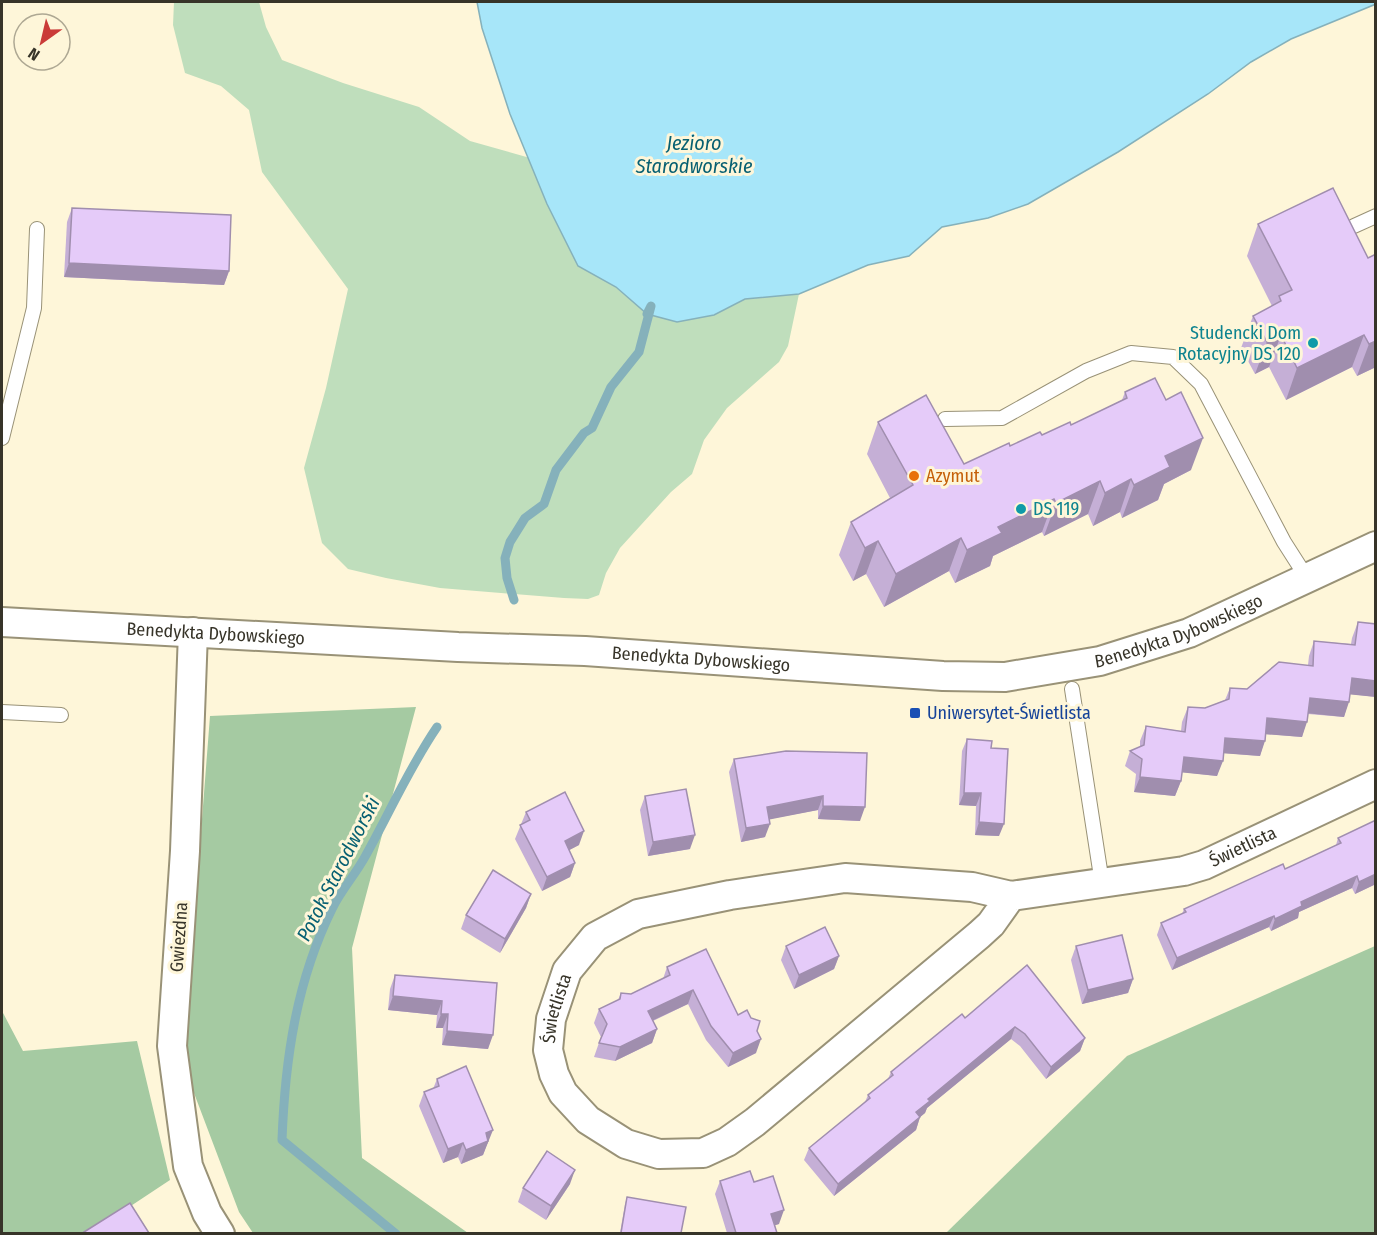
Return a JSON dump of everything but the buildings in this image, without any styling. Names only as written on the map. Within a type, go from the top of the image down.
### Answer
[{"type":"street","name":"Benedykta Dybowskiego","points":[[2,622],[458,647],[585,651],[943,676],[1005,677],[1101,661],[1189,633],[1376,546]]},
{"type":"street","name":"Gwiezdna","points":[[193,632],[184,851],[172,1046],[188,1166],[207,1213],[220,1233]]},
{"type":"street","name":"Świetlista","points":[[1011,896],[992,924],[979,936],[755,1122],[727,1142],[703,1153],[659,1154],[626,1144],[588,1120],[563,1093],[554,1074],[548,1050],[551,1018],[567,971],[595,937],[638,914],[730,895],[844,878],[972,887],[1011,896],[1151,877],[1204,865],[1376,784]]},
{"type":"lane","points":[[1354,226],[1376,216]]},
{"type":"lane","points":[[2,438],[34,308],[37,229]]},
{"type":"lane","points":[[945,419],[1002,418],[1086,370],[1131,353],[1173,357],[1201,384],[1284,542],[1307,578]]},
{"type":"lane","points":[[1072,689],[1102,883]]},
{"type":"lane","points":[[2,712],[61,715]]},
{"type":"green space","points":[[174,2],[259,2],[266,27],[282,60],[343,83],[419,107],[470,141],[530,158],[547,204],[578,266],[616,287],[647,314],[714,315],[745,299],[799,294],[788,346],[779,362],[727,408],[704,440],[692,474],[671,492],[620,548],[606,573],[599,595],[588,599],[564,598],[440,588],[386,578],[348,569],[322,543],[304,468],[326,388],[348,289],[262,172],[249,110],[221,86],[185,73],[173,25]]},
{"type":"green space","points":[[416,707],[352,948],[362,1158],[468,1233],[253,1233],[239,1212],[183,1064],[210,716]]},
{"type":"green space","points":[[1375,946],[1375,1233],[946,1233],[1127,1056]]},
{"type":"green space","points":[[2,1011],[23,1051],[137,1041],[170,1180],[90,1233],[2,1233]]},
{"type":"water","name":"Jezioro Starodworskie","points":[[477,2],[1375,2],[1376,4],[1291,39],[1251,62],[1208,94],[1118,152],[1028,204],[988,218],[942,227],[909,256],[868,265],[799,294],[745,299],[714,315],[677,322],[647,314],[616,287],[578,266],[547,204],[510,114],[482,28]]},
{"type":"waterway","name":"Potok Starodworski","points":[[514,600],[507,578],[505,558],[510,542],[525,518],[544,504],[556,470],[584,433],[592,428],[611,387],[639,352],[651,306],[647,314]]},
{"type":"waterway","name":"Potok Starodworski","points":[[396,1234],[282,1140],[286,1080],[301,993],[320,937],[336,902],[362,862],[437,727]]},
{"type":"place","name":"Studencki Dom Rotacyjny DS 120","points":[[1313,343]]},
{"type":"place","name":"Azymut","points":[[914,476]]},
{"type":"place","name":"DS 119","points":[[1021,509]]},
{"type":"place","name":"Uniwersytet-Świetlista","points":[[915,713]]}]
